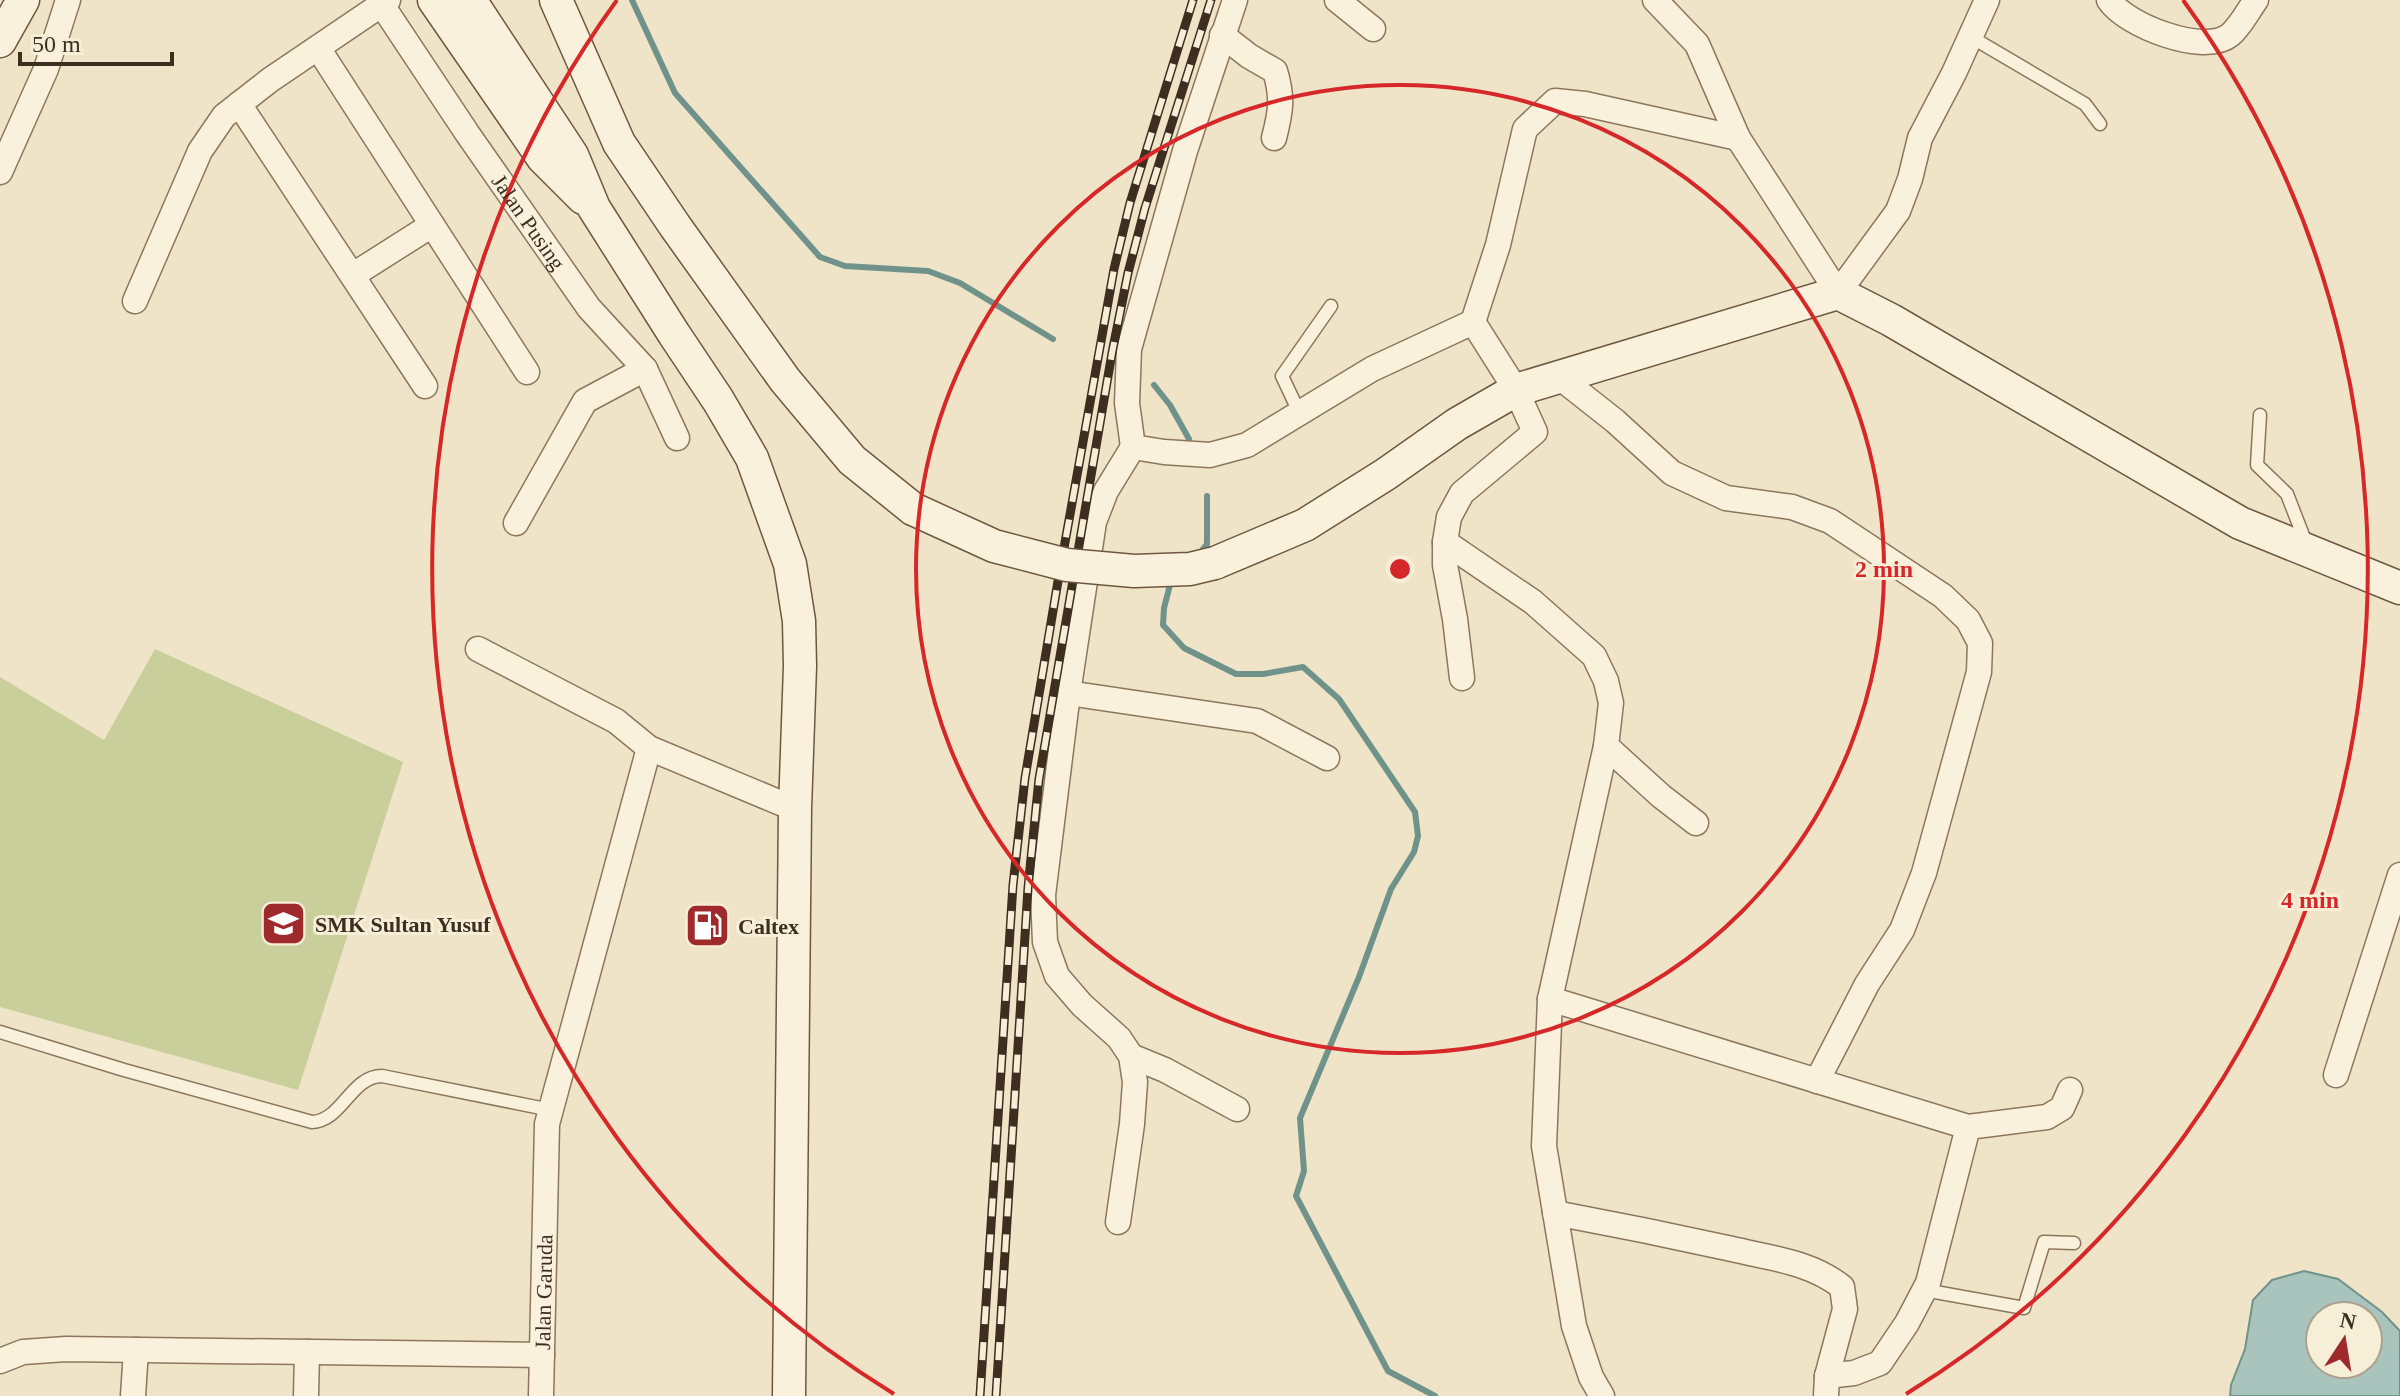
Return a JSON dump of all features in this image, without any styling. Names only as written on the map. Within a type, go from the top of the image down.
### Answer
[{"type":"street","points":[[0,41],[23,0]]},
{"type":"street","points":[[0,172],[46,69],[68,0]]},
{"type":"street","points":[[434,0],[543,158],[594,208]]},
{"type":"street","points":[[470,0],[572,155],[594,208],[752,458],[790,564],[799,621],[800,666],[795,809],[789,1396]]},
{"type":"street","points":[[556,0],[619,143],[785,380],[852,460],[913,509],[994,546],[1067,565],[1134,571],[1190,569],[1215,563],[1305,525],[1457,424],[1516,390],[1838,293],[1898,211],[1920,138],[1987,0]]},
{"type":"street","points":[[1118,1222],[1132,1124],[1135,1082],[1131,1056],[1119,1038],[1082,1005],[1057,976],[1045,942],[1043,895],[1068,693],[1094,522],[1106,491],[1133,447],[1127,403],[1129,349],[1185,151],[1235,0]]},
{"type":"street","points":[[1337,0],[1373,29]]},
{"type":"street","points":[[1655,0],[1697,44],[1738,138],[1838,293],[1891,320],[2240,523],[2400,588]]},
{"type":"street","points":[[2109,0],[2113,6],[2144,25],[2183,40],[2208,43],[2229,36],[2256,0]]},
{"type":"street","points":[[135,301],[200,151],[224,116],[385,2]]},
{"type":"street","name":"Jalan Pusing","points":[[385,2],[467,133],[589,308],[645,369],[677,438]]},
{"type":"street","points":[[1222,35],[1275,71],[1281,91],[1281,112],[1274,138]]},
{"type":"street","points":[[318,48],[527,372]]},
{"type":"street","points":[[1133,447],[1210,455],[1247,445],[1372,369],[1473,322],[1498,245],[1525,129],[1555,101],[1585,104],[1738,138]]},
{"type":"street","points":[[239,104],[425,386]]},
{"type":"street","points":[[353,275],[432,225]]},
{"type":"street","points":[[1462,678],[1445,565],[1449,517],[1462,493],[1535,432],[1516,390],[1473,322]]},
{"type":"street","points":[[516,523],[585,401],[645,369]]},
{"type":"street","points":[[1558,376],[1615,421],[1672,473],[1726,498],[1792,507],[1830,521],[1856,537],[1943,596],[1968,620],[1980,643],[1979,672],[1924,873],[1902,930],[1867,984],[1817,1081]]},
{"type":"street","points":[[1445,542],[1533,602],[1594,656],[1606,681],[1611,703],[1606,746],[1550,999],[1544,1146],[1574,1326],[1591,1377],[1602,1396]]},
{"type":"street","points":[[478,649],[616,721],[649,748],[795,809]]},
{"type":"street","points":[[1068,693],[1257,721],[1327,758]]},
{"type":"street","points":[[1606,746],[1696,823]]},
{"type":"street","name":"Jalan Garuda","points":[[0,1361],[23,1352],[66,1349],[542,1355],[547,1124],[649,748]]},
{"type":"street","points":[[2336,1075],[2400,875]]},
{"type":"street","points":[[1550,999],[1968,1127],[2047,1117],[2062,1108],[2070,1090]]},
{"type":"street","points":[[1131,1056],[1165,1070],[1237,1109]]},
{"type":"street","points":[[1827,1386],[1880,1363],[1907,1323],[1928,1283],[1968,1127]]},
{"type":"street","points":[[1555,1213],[1658,1232],[1797,1264],[1825,1274],[1842,1287],[1845,1309],[1827,1386]]},
{"type":"street","points":[[133,1396],[136,1350]]},
{"type":"street","points":[[306,1396],[307,1352]]},
{"type":"street","points":[[541,1396],[542,1355]]},
{"type":"lane","points":[[1971,37],[2085,104],[2100,124]]},
{"type":"lane","points":[[1299,412],[1282,376],[1331,306]]},
{"type":"lane","points":[[2260,415],[2257,465],[2287,494],[2309,551]]},
{"type":"lane","points":[[0,1032],[312,1122],[328,1118],[365,1080],[373,1076],[551,1110]]},
{"type":"lane","points":[[1924,1290],[2024,1308],[2044,1242],[2074,1243]]},
{"type":"green space","points":[[155,649],[403,762],[298,1090],[0,1007],[0,677],[104,740]]},
{"type":"water","points":[[2304,1271],[2338,1279],[2366,1300],[2304,1300],[2304,1380],[2384,1380],[2384,1314],[2400,1331],[2400,1396],[2230,1396],[2245,1349],[2253,1300],[2272,1280]]},
{"type":"waterway","points":[[632,0],[675,93],[820,257],[845,266],[928,271],[960,283],[1053,339]]},
{"type":"waterway","points":[[1154,385],[1170,405],[1189,439]]},
{"type":"waterway","points":[[1199,554],[1207,544],[1207,496]]},
{"type":"waterway","points":[[1171,581],[1163,625],[1184,648],[1236,674],[1263,674],[1303,667],[1339,699],[1415,812],[1418,836],[1414,852],[1391,889],[1359,977],[1300,1118],[1304,1171],[1296,1196],[1388,1371],[1435,1396]]},
{"type":"railway","points":[[980,1396],[1013,885],[1025,778],[1114,269],[1130,203],[1193,0]]},
{"type":"railway","points":[[996,1396],[1028,888],[1039,779],[1128,273],[1145,208],[1211,0]]},
{"type":"place","name":"SMK Sultan Yusuf","points":[[284,924]]},
{"type":"place","name":"Caltex","points":[[707,926]]}]
